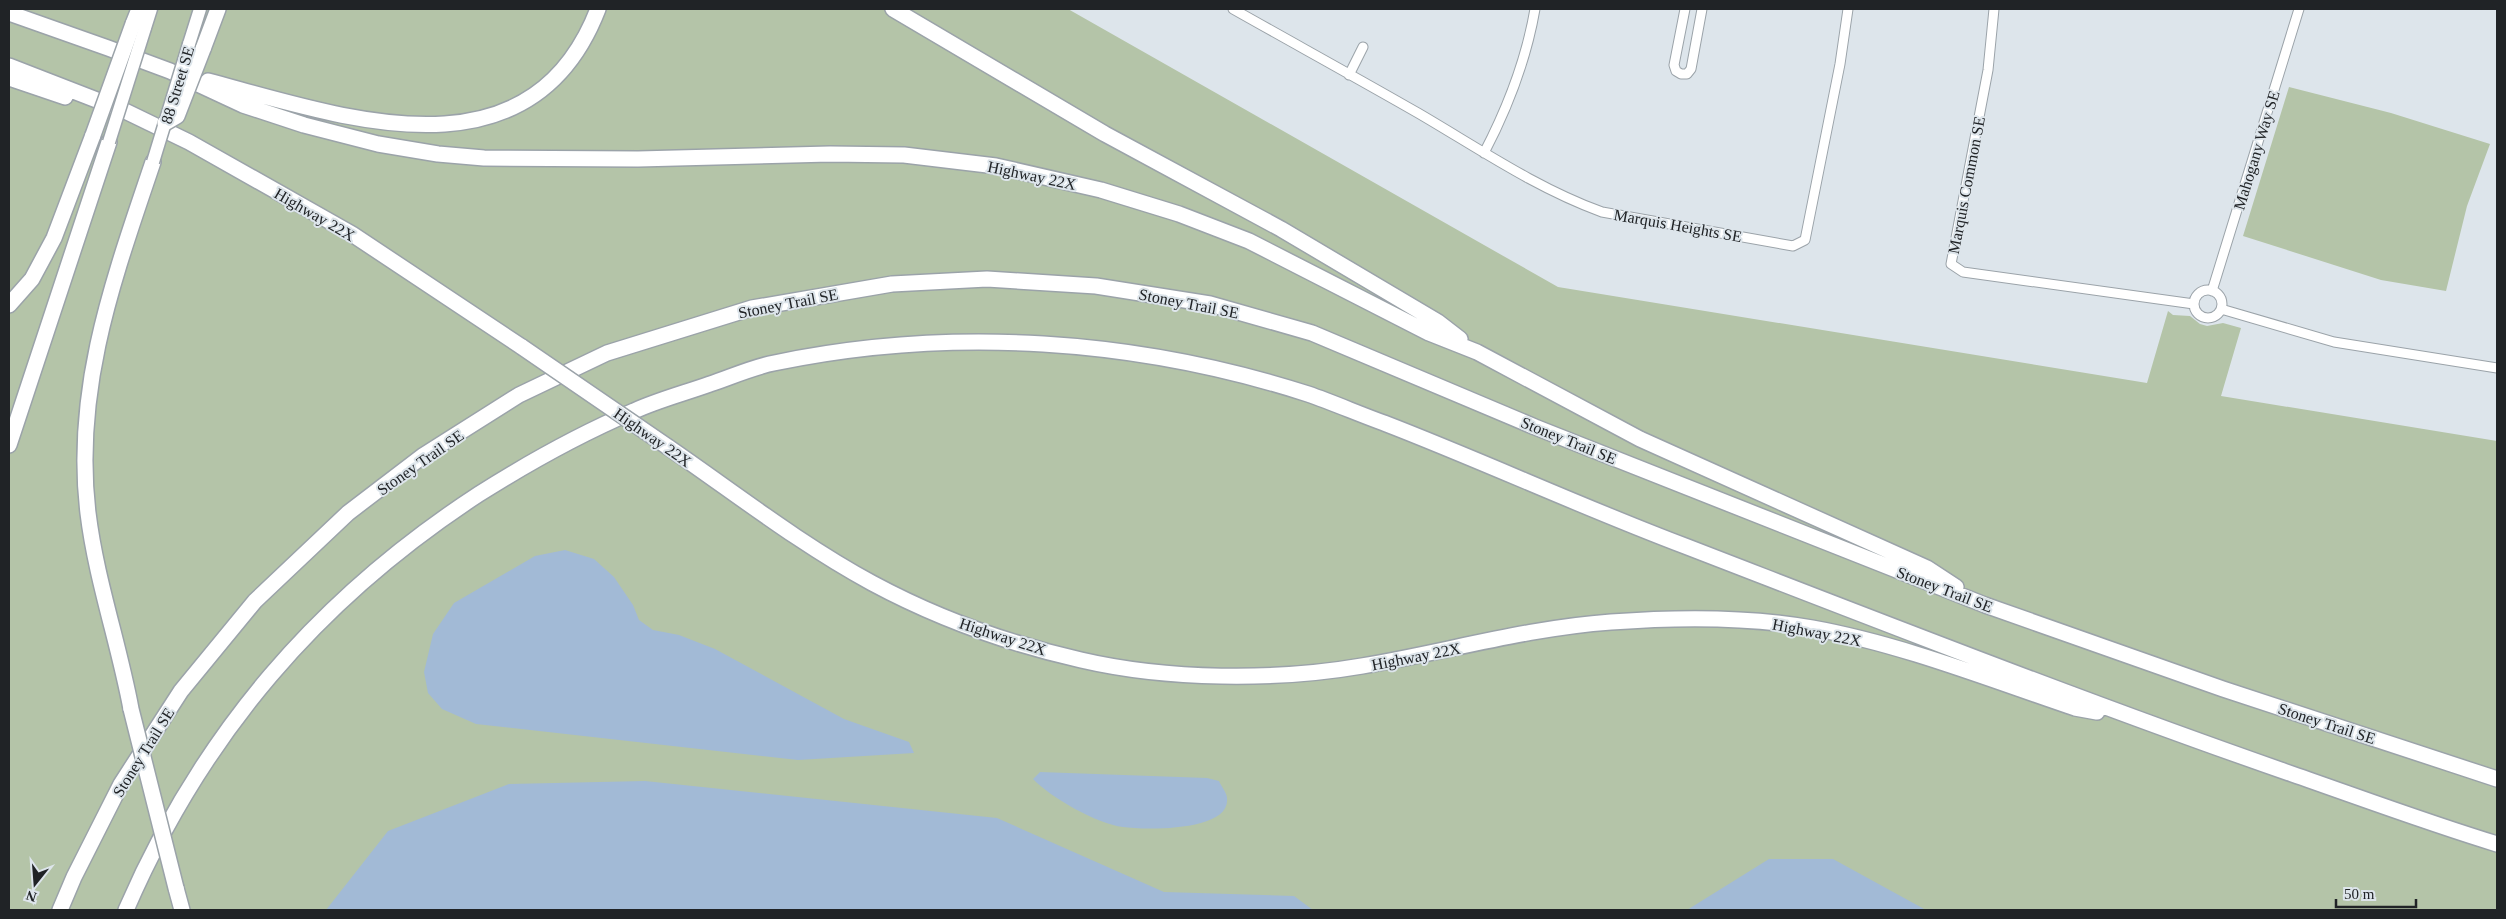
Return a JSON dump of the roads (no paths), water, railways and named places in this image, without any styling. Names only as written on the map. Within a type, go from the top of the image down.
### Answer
[{"type":"highway","points":[[9,305],[32,279],[54,238],[93,135],[139,26],[139,9]]},
{"type":"highway","points":[[165,123],[177,116],[196,46],[218,9]]},
{"type":"highway","points":[[170,71],[295,106],[367,121],[434,125],[479,121],[505,111],[532,96],[554,76],[590,29],[598,9]]},
{"type":"highway","points":[[893,9],[1105,134],[1282,229],[1438,322],[1477,352]]},
{"type":"highway","name":"Highway 22X","points":[[9,13],[170,71],[243,105],[304,126],[378,144],[438,154],[484,158],[638,159],[830,154],[904,155],[996,166],[1101,190],[1179,214],[1249,241],[1430,332],[1477,352],[1640,439],[1927,568],[1985,605]]},
{"type":"highway","name":"Highway 22X","points":[[9,66],[125,110],[189,142],[352,234],[522,347],[777,524],[872,583],[947,617],[1015,642],[1083,661],[1166,673],[1254,677],[1359,667],[1540,632],[1607,622],[1663,619],[1748,620],[1812,628],[1912,653],[2075,708],[2130,718]]},
{"type":"highway","points":[[9,78],[83,102],[125,110]]},
{"type":"highway","points":[[9,444],[109,142]]},
{"type":"highway","points":[[153,162],[103,315],[93,367],[84,444],[88,512],[94,549],[131,709],[182,910]]},
{"type":"highway","name":"Stoney Trail SE","points":[[60,910],[74,877],[121,784],[181,691],[255,601],[348,514],[424,455],[519,395],[608,354],[752,308],[892,284],[987,279],[1096,286],[1210,304],[1312,333],[1535,427],[1985,605],[2223,689],[2497,779]]},
{"type":"highway","points":[[126,910],[163,832],[206,760],[262,684],[310,630],[427,528],[525,465],[634,411],[769,364],[897,345],[1037,342],[1126,352],[1198,364],[1309,394],[1650,533],[2130,718],[2497,844]]},
{"type":"main road","points":[[109,142],[139,26],[151,9]]},
{"type":"main road","name":"88 Street SE","points":[[196,46],[200,9]]},
{"type":"main road","name":"88 Street SE","points":[[153,162],[165,123]]},
{"type":"street","name":"Marquis Heights SE","points":[[1233,9],[1484,153],[1572,201],[1602,212],[1793,246],[1805,240],[1840,64],[1848,9]]},
{"type":"street","points":[[1484,153],[1514,89],[1523,63],[1535,9]]},
{"type":"street","points":[[1685,9],[1674,65],[1676,71],[1681,74],[1688,74],[1691,69],[1702,9]]},
{"type":"street","name":"Marquis Common SE","points":[[1994,9],[1988,70],[1951,264],[1963,272],[2194,304]]},
{"type":"street","name":"Mahogany Way SE","points":[[2212,291],[2299,9]]},
{"type":"street","points":[[1349,75],[1364,47]]},
{"type":"street","points":[[2212,291],[2221,300],[2221,309],[2216,316],[2203,317],[2196,312],[2194,304],[2200,292],[2212,291]]},
{"type":"street","points":[[2221,309],[2334,342],[2497,368]]},
{"type":"water","points":[[565,550],[594,559],[614,577],[633,605],[639,620],[653,630],[679,635],[715,649],[844,719],[909,742],[914,753],[798,760],[476,724],[442,709],[428,693],[424,672],[433,634],[454,603],[535,556]]},
{"type":"water","points":[[1040,772],[1207,778],[1219,781],[1227,798],[1225,809],[1215,817],[1201,823],[1149,829],[1123,827],[1100,821],[1075,809],[1051,794],[1033,779]]},
{"type":"water","points":[[645,781],[997,818],[1164,892],[1294,896],[1313,910],[326,910],[388,831],[509,784]]},
{"type":"water","points":[[1769,859],[1833,859],[1926,910],[1687,910]]}]
